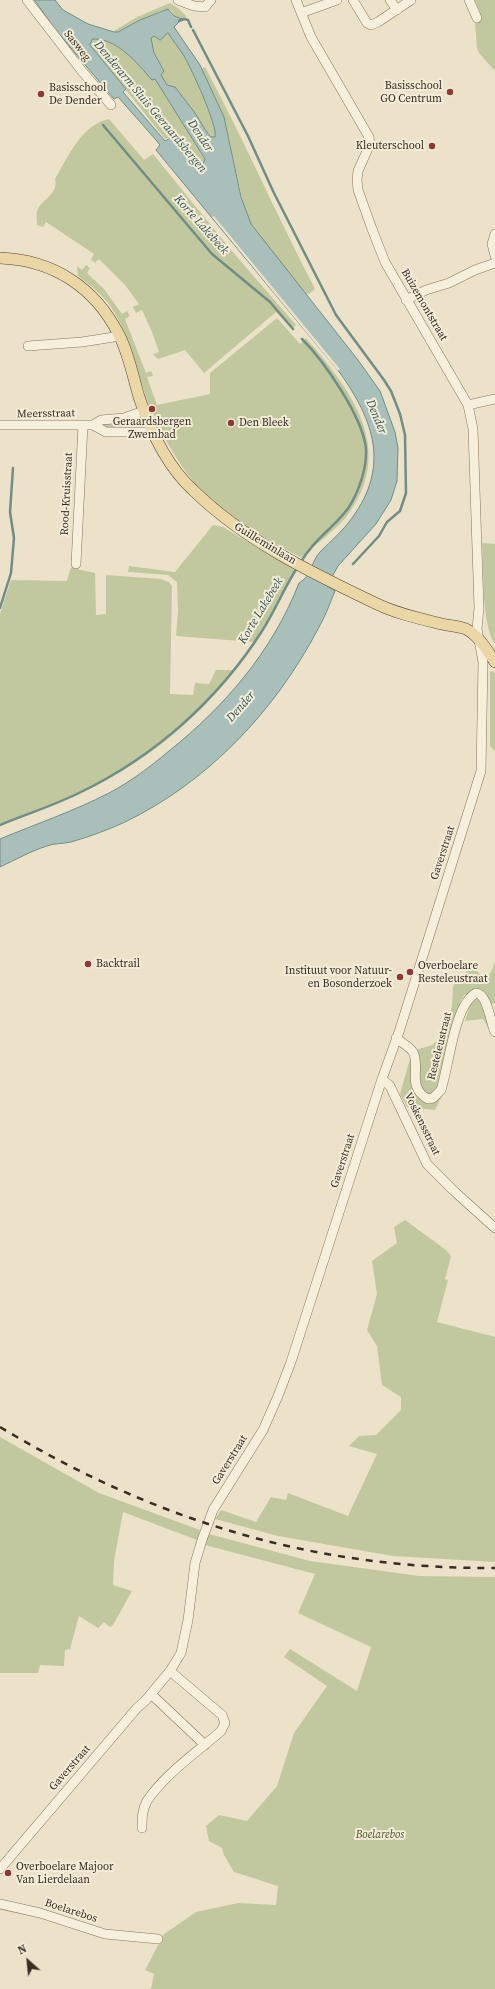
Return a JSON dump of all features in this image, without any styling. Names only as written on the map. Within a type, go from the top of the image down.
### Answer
[{"type":"main road","name":"Guilleminlaan","points":[[0,258],[26,260],[43,265],[74,281],[97,302],[120,336],[152,432],[174,467],[191,488],[218,515],[291,560],[352,591],[400,613],[465,629],[480,641],[495,662]]},
{"type":"street","name":"Sasweg","points":[[27,0],[77,65],[111,105]]},
{"type":"street","points":[[178,0],[197,7],[205,7],[211,0]]},
{"type":"street","name":"Buizemontstraat","points":[[296,0],[322,59],[368,137],[370,144],[358,172],[358,190],[385,262],[468,405],[473,429],[479,608],[478,629],[480,641]]},
{"type":"street","points":[[302,13],[337,0]]},
{"type":"street","points":[[353,0],[367,23],[371,24],[378,22],[412,0]]},
{"type":"street","points":[[390,0],[397,10]]},
{"type":"street","points":[[469,0],[477,18]]},
{"type":"street","points":[[495,234],[492,244],[495,256]]},
{"type":"street","points":[[406,300],[426,290],[449,283],[475,270],[495,263]]},
{"type":"street","points":[[28,346],[82,342],[120,336]]},
{"type":"street","points":[[468,405],[495,399]]},
{"type":"street","name":"Meersstraat","points":[[93,425],[101,420],[124,418],[144,411]]},
{"type":"street","name":"Meersstraat","points":[[0,425],[93,425],[106,432],[152,432]]},
{"type":"street","name":"Rood-Kruisstraat","points":[[76,564],[83,425]]},
{"type":"street","name":"Gaverstraat","points":[[0,1868],[4,1859],[151,1694],[170,1671],[181,1653],[188,1620],[195,1563],[207,1526],[218,1502],[263,1430],[291,1362],[481,770],[483,662],[480,641]]},
{"type":"street","name":"Resteleustraat","points":[[396,1038],[413,1051],[415,1057],[415,1078],[420,1093],[428,1098],[436,1096],[441,1090],[461,1013],[471,996],[476,994],[482,996],[486,1001],[491,1024],[495,1032]]},
{"type":"street","name":"Voskensstraat","points":[[382,1079],[390,1086],[427,1164],[495,1228]]},
{"type":"street","points":[[142,1828],[142,1813],[147,1802],[163,1782],[221,1731],[225,1723],[222,1715],[170,1671]]},
{"type":"street","points":[[151,1694],[206,1745]]},
{"type":"street","name":"Boelarebos","points":[[0,1904],[40,1913],[104,1934],[158,1939]]},
{"type":"green space","points":[[475,0],[495,0],[495,71],[479,53],[477,48],[475,22],[480,19],[480,12]]},
{"type":"green space","points":[[170,3],[178,8],[187,17],[182,19],[174,16],[171,10],[164,10],[118,32],[114,32],[137,17]]},
{"type":"green space","points":[[168,33],[184,56],[198,84],[212,121],[215,137],[211,137],[208,134],[195,113],[175,87],[167,85],[161,75],[164,71],[154,53],[151,38],[152,36]]},
{"type":"green space","points":[[93,39],[102,40],[118,47],[133,59],[152,79],[155,78],[205,159],[203,164],[198,166],[172,137],[165,139],[90,45]]},
{"type":"green space","points":[[205,67],[315,289],[309,294],[304,293],[266,246],[246,216],[224,117],[201,69]]},
{"type":"green space","points":[[109,119],[144,160],[153,154],[231,250],[296,325],[292,329],[276,312],[204,373],[185,350],[158,359],[153,354],[159,352],[152,332],[142,310],[136,313],[133,307],[139,304],[125,285],[99,259],[95,263],[91,259],[94,254],[46,222],[43,227],[37,225],[37,211],[39,207],[52,193],[56,184],[55,179],[83,134],[99,122]]},
{"type":"green space","name":"Den Bleek","points":[[86,265],[90,268],[87,273],[104,289],[122,314],[127,311],[130,316],[125,319],[146,373],[151,371],[153,376],[147,377],[157,405],[210,394],[210,373],[277,318],[300,344],[306,338],[338,378],[352,400],[362,421],[368,444],[368,467],[361,491],[347,516],[302,558],[262,537],[225,511],[202,491],[181,465],[163,434],[147,401],[129,346],[111,307],[104,298],[78,276],[77,266],[82,270]]},
{"type":"green space","points":[[126,421],[137,426],[129,431],[106,429],[102,426],[103,424]]},
{"type":"green space","points":[[213,525],[223,527],[295,570],[279,603],[254,642],[176,636],[178,611],[177,582],[168,575],[128,572],[129,566],[175,572]]},
{"type":"green space","points":[[482,543],[495,544],[495,644],[487,623],[485,610]]},
{"type":"green space","points":[[73,565],[76,569],[95,573],[96,615],[106,614],[106,575],[161,579],[169,582],[172,586],[170,694],[193,695],[195,683],[209,684],[216,670],[234,670],[202,708],[184,725],[145,756],[124,770],[80,793],[0,825],[0,614],[11,580],[67,581]]},
{"type":"green space","points":[[493,671],[495,674],[495,751],[490,746],[490,672]]},
{"type":"green space","points":[[495,962],[495,1003],[491,1004],[495,1015],[495,1028],[489,1029],[483,1019],[465,1021],[472,999],[465,994],[461,1000],[443,1094],[435,1110],[407,1107],[400,1094],[411,1055],[419,1049],[432,1045],[446,1033],[452,1006],[453,987],[455,982],[468,970],[475,969],[485,979],[491,972]]},
{"type":"green space","points":[[405,1220],[446,1250],[451,1256],[445,1279],[448,1280],[437,1322],[495,1337],[495,1562],[393,1556],[278,1536],[215,1519],[221,1510],[256,1522],[271,1497],[286,1500],[288,1493],[348,1516],[377,1454],[349,1446],[359,1436],[376,1435],[401,1410],[401,1397],[382,1385],[377,1346],[367,1330],[377,1294],[372,1261],[397,1243],[394,1227]]},
{"type":"green space","points":[[0,1437],[99,1493],[200,1530],[197,1540],[123,1512],[114,1561],[113,1585],[132,1591],[113,1625],[110,1627],[104,1622],[98,1628],[79,1616],[70,1649],[65,1650],[64,1666],[40,1665],[38,1673],[0,1673]]},
{"type":"green space","name":"Boelarebos","points":[[209,1534],[310,1561],[419,1576],[495,1577],[495,1989],[151,1989],[154,1974],[145,1970],[164,1934],[196,1912],[238,1903],[276,1905],[278,1886],[234,1872],[224,1855],[222,1848],[209,1841],[206,1826],[219,1815],[247,1821],[277,1786],[294,1733],[327,1686],[284,1657],[290,1649],[357,1691],[371,1647],[298,1613],[315,1574],[205,1545]]},
{"type":"water","name":"Dender","points":[[35,0],[55,0],[63,10],[88,24],[114,32],[118,32],[140,20],[168,9],[174,16],[182,19],[174,27],[200,65],[224,117],[241,197],[251,224],[358,360],[380,391],[395,432],[398,448],[397,481],[391,500],[376,524],[338,566],[327,586],[335,591],[321,624],[301,659],[260,716],[236,741],[211,765],[155,806],[105,831],[68,843],[53,844],[41,848],[0,867],[0,839],[82,806],[125,784],[155,763],[190,734],[228,696],[261,655],[288,608],[299,583],[309,572],[317,556],[341,532],[364,499],[371,480],[374,462],[373,444],[369,426],[362,409],[340,373],[156,150],[160,145],[156,140],[118,97],[114,99],[54,28]],"holes":[[[168,33],[184,56],[198,84],[212,121],[215,137],[211,137],[208,134],[195,113],[175,87],[167,85],[161,75],[164,71],[154,53],[151,38],[154,36],[160,40]],[[93,39],[102,40],[118,47],[133,59],[152,80],[155,79],[205,159],[203,164],[198,166],[172,137],[165,141],[123,92],[126,89],[90,45]]]},
{"type":"pier","points":[[214,216],[340,369],[338,371],[212,217]]},
{"type":"waterway","points":[[179,21],[184,19],[188,20],[191,27]]},
{"type":"waterway","points":[[193,30],[248,136],[273,191],[336,315],[384,380],[391,391],[400,414],[405,435],[406,493],[400,511],[387,522],[379,536],[353,564]]},
{"type":"waterway","name":"Korte Lakebeek","points":[[103,125],[212,254],[270,302],[293,329]]},
{"type":"waterway","name":"Korte Lakebeek","points":[[301,562],[306,554],[353,501],[364,471],[366,456],[363,436],[358,421],[350,406],[321,361],[302,339]]},
{"type":"waterway","points":[[0,608],[11,573],[14,538],[10,512],[13,468]]},
{"type":"waterway","name":"Korte Lakebeek","points":[[0,825],[61,801],[108,778],[134,761],[183,724],[226,680],[245,656],[267,623],[297,568]]},
{"type":"railway","points":[[0,1427],[59,1460],[118,1489],[177,1513],[238,1533],[300,1549],[363,1560],[428,1566],[495,1568]]},
{"type":"place","name":"Basisschool GO Centrum","points":[[450,92]]},
{"type":"place","name":"Basisschool De Dender","points":[[41,94]]},
{"type":"place","name":"Kleuterschool","points":[[432,146]]},
{"type":"place","name":"Geraardsbergen Zwembad","points":[[152,409]]},
{"type":"place","name":"Den Bleek","points":[[231,423]]},
{"type":"place","name":"Backtrail","points":[[88,964]]},
{"type":"place","name":"Overboelare Resteleustraat","points":[[410,972]]},
{"type":"place","name":"Instituut voor Natuur- en Bosonderzoek","points":[[400,977]]},
{"type":"place","name":"Overboelare Majoor Van Lierdelaan","points":[[8,1873]]},
{"type":"water label","name":"Denderarm Sluis Geeraardsbergen","points":[[150,107]]}]
